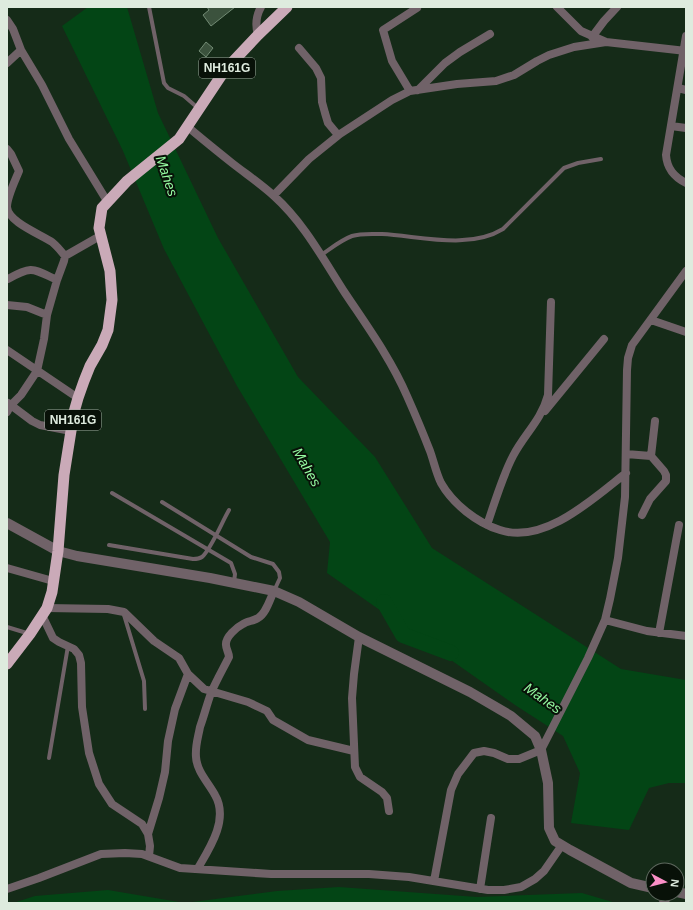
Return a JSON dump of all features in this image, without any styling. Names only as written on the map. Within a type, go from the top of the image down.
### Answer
[{"type":"highway","name":"NH161G","points":[[7,664],[30,634],[45,611],[54,581],[64,475],[78,398],[90,366],[102,345],[108,330],[112,300],[110,271],[100,236],[100,217],[102,208],[127,181],[179,139],[225,70],[258,34],[287,7]]},
{"type":"street","points":[[258,34],[256,30],[256,19],[261,7]]},
{"type":"street","points":[[557,7],[581,31],[606,42],[685,51]]},
{"type":"street","points":[[592,37],[604,21],[618,7]]},
{"type":"street","points":[[414,90],[392,61],[383,30],[416,8]]},
{"type":"street","points":[[7,20],[13,30],[21,50],[42,84],[69,139],[107,201]]},
{"type":"street","points":[[414,90],[445,63],[490,34]]},
{"type":"street","points":[[686,36],[682,89],[671,126],[667,149],[667,163],[669,168],[686,183]]},
{"type":"street","points":[[274,195],[309,159],[338,135],[392,100],[414,90],[457,84],[496,81],[514,75],[549,55],[574,47],[606,42]]},
{"type":"street","points":[[299,48],[316,68],[321,78],[322,102],[325,113],[328,123],[338,135]]},
{"type":"street","points":[[7,63],[21,50]]},
{"type":"street","points":[[671,126],[686,128]]},
{"type":"street","points":[[188,127],[229,161],[274,195],[301,225],[390,361],[407,394],[431,452],[442,484],[459,505],[472,516],[501,531],[513,533],[545,528],[578,510],[626,473]]},
{"type":"street","points":[[7,149],[12,154],[19,172],[9,199],[7,207],[8,214],[19,223],[52,242],[65,256]]},
{"type":"street","points":[[71,431],[40,425],[8,407],[21,396],[37,371],[44,339],[47,315],[65,256],[100,236]]},
{"type":"street","points":[[8,279],[25,270],[31,269],[57,280]]},
{"type":"street","points":[[434,881],[452,790],[458,774],[474,754],[484,751],[494,753],[508,759],[519,759],[541,750],[588,658],[605,620],[614,583],[625,497],[628,358],[632,345],[686,271]]},
{"type":"street","points":[[540,417],[548,395],[551,302]]},
{"type":"street","points":[[7,305],[27,306],[47,315]]},
{"type":"street","points":[[651,320],[686,332]]},
{"type":"street","points":[[487,525],[513,456],[540,417],[604,339]]},
{"type":"street","points":[[7,350],[78,398]]},
{"type":"street","points":[[651,456],[655,421]]},
{"type":"street","points":[[626,454],[651,456],[666,475],[666,481],[650,499],[642,515]]},
{"type":"street","points":[[7,523],[58,551],[77,556],[234,582],[274,591],[300,602],[359,638],[470,692],[511,716],[535,736],[541,750],[548,783],[549,828],[555,841],[632,883],[645,886]]},
{"type":"street","points":[[659,633],[678,525]]},
{"type":"street","points":[[7,568],[54,581]]},
{"type":"street","points":[[198,868],[211,846],[218,828],[220,815],[215,795],[202,776],[196,759],[196,742],[212,692],[229,657],[226,641],[230,635],[243,623],[257,619],[262,614],[274,591]]},
{"type":"street","points":[[148,856],[150,846],[148,834],[142,824],[112,804],[99,784],[89,753],[82,707],[81,663],[79,655],[68,645],[53,638],[45,611],[108,609],[124,612],[154,642],[178,658],[188,674],[204,689],[248,702],[267,711],[273,720],[308,740],[354,751]]},
{"type":"street","points":[[605,620],[659,633],[686,636]]},
{"type":"street","points":[[359,638],[352,698],[355,767],[360,777],[382,792],[387,798],[389,811]]},
{"type":"street","points":[[148,834],[159,798],[168,741],[175,710],[188,674]]},
{"type":"street","points":[[480,889],[491,818]]},
{"type":"street","points":[[7,889],[101,854],[125,853],[142,854],[180,868],[279,874],[369,874],[434,881],[480,889],[504,890],[521,887],[535,879],[544,871],[562,845]]},
{"type":"lane","points":[[149,7],[164,83],[168,88],[184,96],[199,109]]},
{"type":"lane","points":[[321,255],[352,236],[368,234],[459,240],[486,237],[495,234],[503,229],[564,168],[578,163],[601,159]]},
{"type":"lane","points":[[112,493],[231,563],[235,574],[234,582]]},
{"type":"lane","points":[[162,502],[251,557],[273,564],[277,567],[280,572],[280,578],[274,591]]},
{"type":"lane","points":[[109,545],[193,559],[202,557],[229,510]]},
{"type":"lane","points":[[124,612],[144,681],[145,709]]},
{"type":"lane","points":[[7,627],[30,634]]},
{"type":"lane","points":[[49,758],[68,645]]},
{"type":"water","points":[[88,7],[127,7],[158,113],[218,238],[298,377],[375,457],[432,548],[621,669],[686,680],[686,783],[669,783],[649,788],[629,830],[571,823],[580,773],[563,736],[515,705],[327,573],[330,542],[237,386],[164,249],[123,151],[62,26]]},
{"type":"water","points":[[339,887],[477,897],[582,893],[616,903],[185,903],[277,891]]},
{"type":"water","points":[[108,890],[185,903],[13,903],[35,896]]},
{"type":"building","points":[[207,7],[235,7],[211,26],[203,15],[209,10]]},
{"type":"building","points":[[206,42],[213,48],[206,57],[199,51]]},
{"type":"waterway","name":"Mahes","points":[[384,602],[403,635],[451,653]]}]
